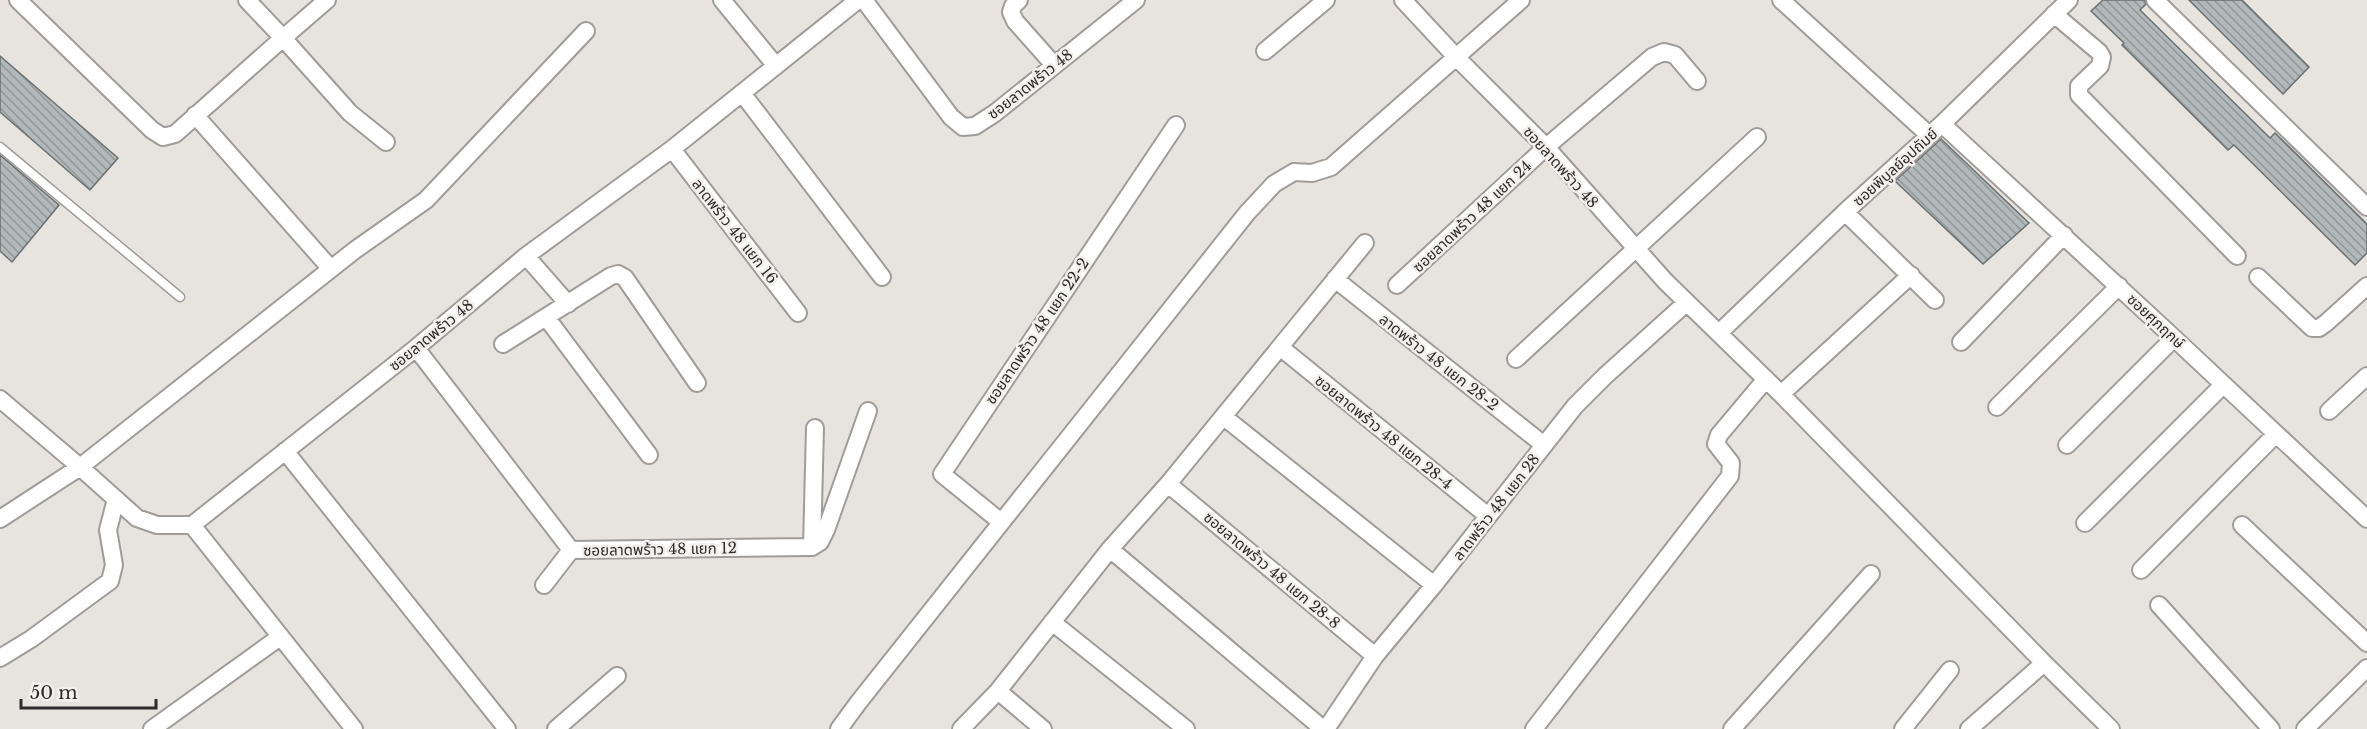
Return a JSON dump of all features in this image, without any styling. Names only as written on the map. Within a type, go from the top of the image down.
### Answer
[{"type":"street","points":[[18,0],[152,130],[163,137],[174,134],[327,0]]},
{"type":"street","points":[[247,0],[350,114],[386,142]]},
{"type":"street","points":[[722,0],[776,66]]},
{"type":"street","name":"ซอยลาดพร้าว 48","points":[[192,525],[416,348],[526,256],[672,149],[858,0]]},
{"type":"street","name":"ซอยลาดพร้าว 48","points":[[864,0],[951,117],[963,127],[975,126],[994,113],[1136,0]]},
{"type":"street","points":[[1019,0],[1011,12],[1015,21],[1054,65]]},
{"type":"street","points":[[1265,51],[1326,0]]},
{"type":"street","name":"ซอยลาดพร้าว 48","points":[[1403,0],[1546,147],[1634,248],[1686,303],[1781,394],[2111,729]]},
{"type":"street","points":[[839,729],[1247,213],[1274,184],[1294,172],[1312,173],[1331,167],[1521,0]]},
{"type":"street","name":"ซอยศุภฤกษ์","points":[[1781,0],[2064,235],[2367,519]]},
{"type":"street","name":"ซอยพิบูลย์อุปถัมย์","points":[[1719,333],[1845,212],[1935,130],[2069,0]]},
{"type":"street","points":[[2156,0],[2367,207]]},
{"type":"street","points":[[2054,14],[2102,57],[2100,66],[2079,86],[2079,95],[2237,256]]},
{"type":"street","points":[[0,519],[80,467],[331,268],[426,200],[586,31]]},
{"type":"street","name":"ซอยลาดพร้าว 48 แยก 24","points":[[1398,285],[1546,147],[1652,57],[1664,52],[1675,55],[1697,81]]},
{"type":"street","points":[[742,93],[882,277]]},
{"type":"street","points":[[195,115],[331,268]]},
{"type":"street","name":"ซอยลาดพร้าว 48 แยก 22-2","points":[[1001,522],[942,474],[1176,125]]},
{"type":"street","points":[[1516,358],[1757,137]]},
{"type":"street","name":"ลาดพร้าว 48 แยก 16","points":[[672,149],[798,313]]},
{"type":"street","points":[[1845,212],[1935,300]]},
{"type":"street","points":[[1961,342],[2064,235]]},
{"type":"street","points":[[961,729],[998,691],[1110,549],[1224,417],[1365,243]]},
{"type":"street","points":[[526,256],[568,304]]},
{"type":"street","points":[[503,344],[611,276],[618,274],[625,278],[697,383]]},
{"type":"street","points":[[1781,394],[1911,275]]},
{"type":"street","points":[[2258,277],[2312,328],[2319,328],[2326,323],[2367,286]]},
{"type":"street","name":"ลาดพร้าว 48 แยก 28-2","points":[[1335,279],[1544,445]]},
{"type":"street","points":[[1997,407],[2119,286]]},
{"type":"street","name":"ลาดพร้าว 48 แยก 28","points":[[1324,729],[1375,656],[1588,392],[1686,303]]},
{"type":"street","points":[[546,317],[649,455]]},
{"type":"street","points":[[2067,446],[2174,338]]},
{"type":"street","name":"ซอยลาดพร้าว 48 แยก 28-4","points":[[1280,347],[1488,516]]},
{"type":"street","name":"ซอยลาดพร้าว 48 แยก 12","points":[[416,348],[571,550],[812,547]]},
{"type":"street","points":[[2329,411],[2367,376]]},
{"type":"street","points":[[1534,729],[1730,476],[1731,463],[1716,444],[1719,435],[1766,379]]},
{"type":"street","points":[[2085,523],[2223,385]]},
{"type":"street","points":[[0,399],[137,518],[157,525],[192,525],[354,729]]},
{"type":"street","points":[[812,547],[820,542],[826,530],[868,411]]},
{"type":"street","points":[[1224,417],[1434,585]]},
{"type":"street","points":[[812,547],[815,428]]},
{"type":"street","points":[[2142,570],[2275,435]]},
{"type":"street","points":[[285,451],[507,729]]},
{"type":"street","name":"ซอยลาดพร้าว 48 แยก 28-8","points":[[1168,484],[1375,656]]},
{"type":"street","points":[[0,658],[31,639],[110,581],[114,565],[108,530],[116,499]]},
{"type":"street","points":[[2242,525],[2367,643]]},
{"type":"street","points":[[1110,549],[1324,729]]},
{"type":"street","points":[[544,585],[571,550]]},
{"type":"street","points":[[1732,729],[1870,574]]},
{"type":"street","points":[[2159,605],[2271,729]]},
{"type":"street","points":[[1052,622],[1186,729]]},
{"type":"street","points":[[152,729],[280,637]]},
{"type":"street","points":[[1969,729],[2044,663]]},
{"type":"street","points":[[2314,726],[2367,669]]},
{"type":"street","points":[[1913,725],[1950,670]]},
{"type":"street","points":[[556,729],[617,676]]},
{"type":"street","points":[[998,691],[1043,729]]},
{"type":"lane","points":[[0,147],[180,297]]},
{"type":"building","points":[[2103,0],[2145,0],[2146,4],[2140,10],[2270,138],[2275,133],[2367,224],[2367,253],[2355,265],[2234,145],[2228,150],[2122,45],[2124,43],[2091,11]]},
{"type":"building","points":[[2189,0],[2242,0],[2309,67],[2283,94]]},
{"type":"building","points":[[0,56],[118,158],[90,190],[0,112]]},
{"type":"building","points":[[1941,139],[2029,223],[1983,264],[1895,181]]},
{"type":"building","points":[[0,155],[59,205],[12,262],[0,251]]}]
